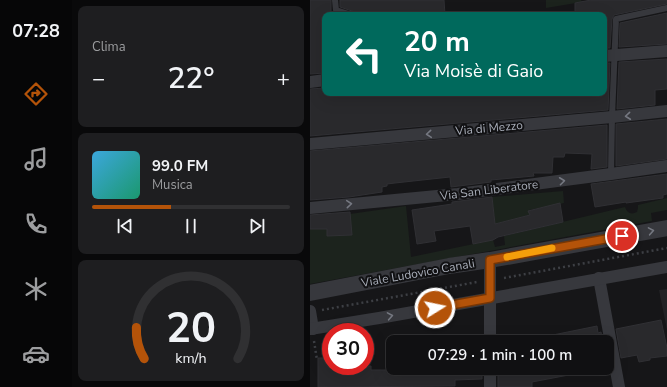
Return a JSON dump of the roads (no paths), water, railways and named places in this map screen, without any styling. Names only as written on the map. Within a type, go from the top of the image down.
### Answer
[{"type":"street","points":[[609,56],[667,51]]},
{"type":"street","points":[[310,82],[322,80]]},
{"type":"street","name":"Via di Mezzo","points":[[310,144],[667,111]]},
{"type":"street","name":"Via San Liberatore","points":[[310,208],[458,194],[667,166]]},
{"type":"street","name":"Viale Ludovico Canali","points":[[310,293],[449,266],[667,228]]},
{"type":"street","points":[[490,260],[490,335]]},
{"type":"street","points":[[310,311],[311,329],[667,267]]},
{"type":"street","points":[[599,278],[619,387]]},
{"type":"street","points":[[490,375],[490,387]]},
{"type":"lane","points":[[334,0],[336,10],[342,12]]},
{"type":"lane","points":[[610,174],[612,117],[609,56],[616,19],[667,8]]}]
